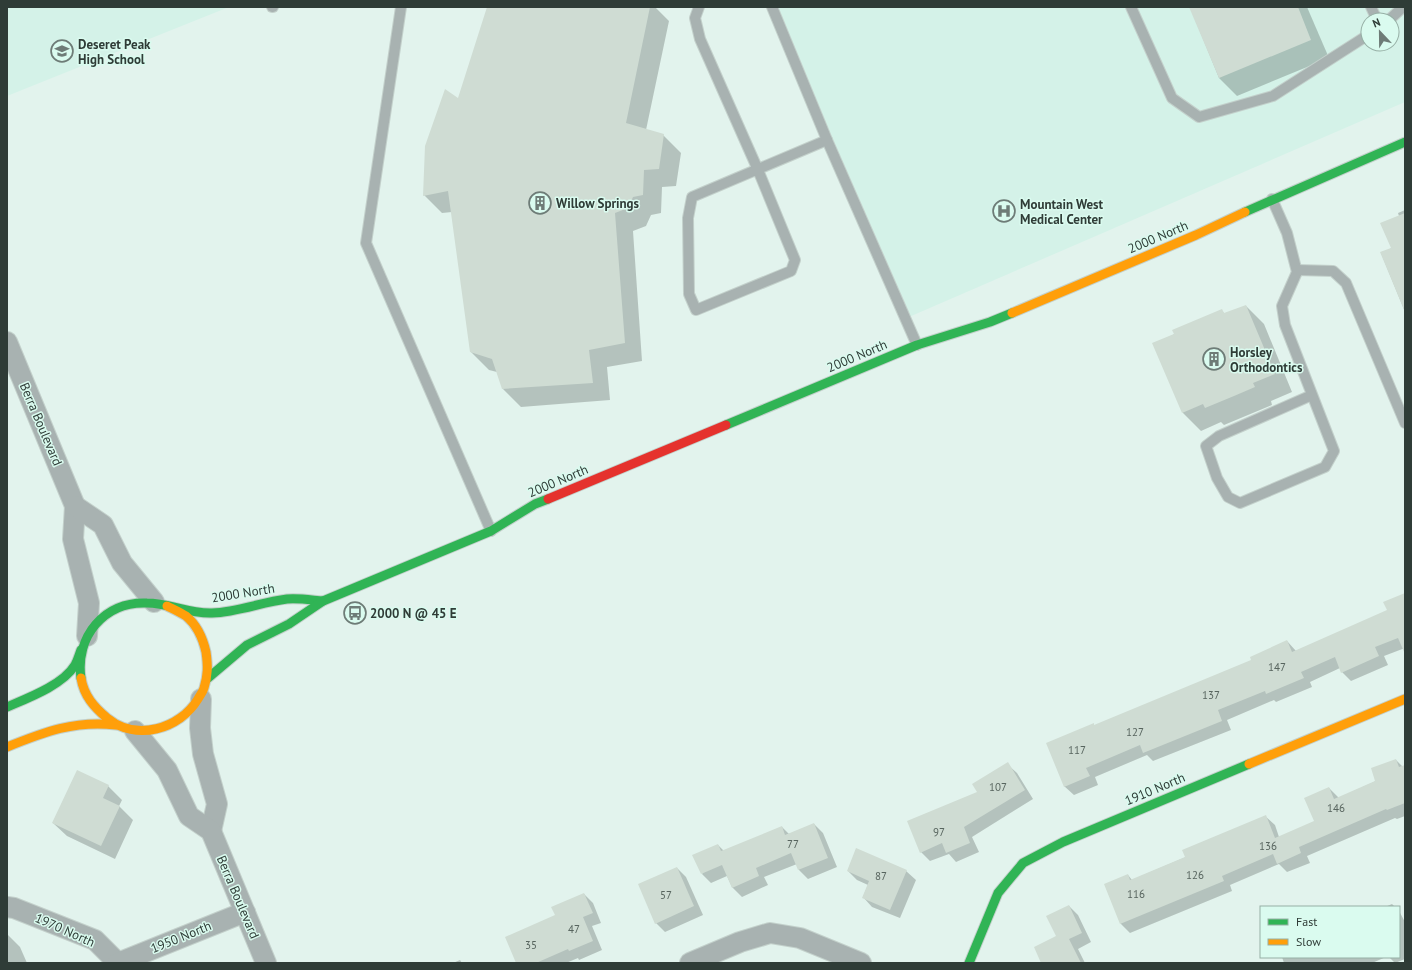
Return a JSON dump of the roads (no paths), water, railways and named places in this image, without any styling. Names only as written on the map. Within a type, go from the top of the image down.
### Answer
[{"type":"street","name":"2000 North","points":[[208,678],[247,645],[289,624],[323,601],[491,531],[535,504],[917,345],[990,322],[1196,235],[1272,199],[1405,142]]},
{"type":"street","name":"Berra Boulevard","points":[[7,342],[75,506],[73,538],[89,602],[84,642]]},
{"type":"street","points":[[7,747],[44,732],[72,724],[105,723],[135,731],[154,731],[172,725],[188,714],[200,699],[208,678],[209,656],[201,635],[187,617],[161,604],[122,563],[102,525],[75,506]]},
{"type":"street","name":"2000 North","points":[[161,604],[201,613],[233,610],[288,599],[323,601]]},
{"type":"street","points":[[7,707],[43,691],[60,679],[75,664],[84,642],[96,623],[108,612],[122,605],[138,602],[161,604]]},
{"type":"street","points":[[84,642],[79,666],[81,684],[89,701],[100,715],[116,725]]},
{"type":"street","points":[[135,731],[167,770],[189,816],[211,831],[217,804],[203,754],[200,728],[200,699]]},
{"type":"street","name":"1910 North","points":[[968,963],[998,892],[1023,863],[1063,842],[1405,699]]},
{"type":"street","name":"Berra Boulevard","points":[[211,831],[266,963]]},
{"type":"street","name":"1970 North","points":[[7,907],[14,908],[95,940],[118,963]]},
{"type":"street","name":"1950 North","points":[[118,963],[245,912]]},
{"type":"street","points":[[690,963],[740,942],[770,933],[800,938],[861,963]]},
{"type":"lane","points":[[401,7],[366,243],[491,531]]},
{"type":"lane","points":[[699,7],[695,18],[700,39],[758,170],[795,260],[791,271],[696,310],[690,294],[688,218],[692,197],[758,170],[827,140]]},
{"type":"lane","points":[[772,7],[827,140],[917,345]]},
{"type":"lane","points":[[1131,7],[1172,98],[1199,117],[1273,96],[1360,40]]},
{"type":"lane","points":[[1272,199],[1287,233],[1297,270],[1282,306],[1285,325],[1334,451],[1325,467],[1240,503],[1228,497],[1217,478],[1206,446],[1219,436],[1312,395]]},
{"type":"lane","points":[[1297,270],[1333,271],[1346,283],[1402,407],[1405,423]]},
{"type":"place","name":"Deseret Peak High School","points":[[62,51]]},
{"type":"place","name":"Willow Springs","points":[[540,203]]},
{"type":"place","name":"Mountain West Medical Center","points":[[1004,211]]},
{"type":"place","name":"Horsley Orthodontics","points":[[1214,359]]},
{"type":"place","name":"2000 N @ 45 E","points":[[355,613]]}]
